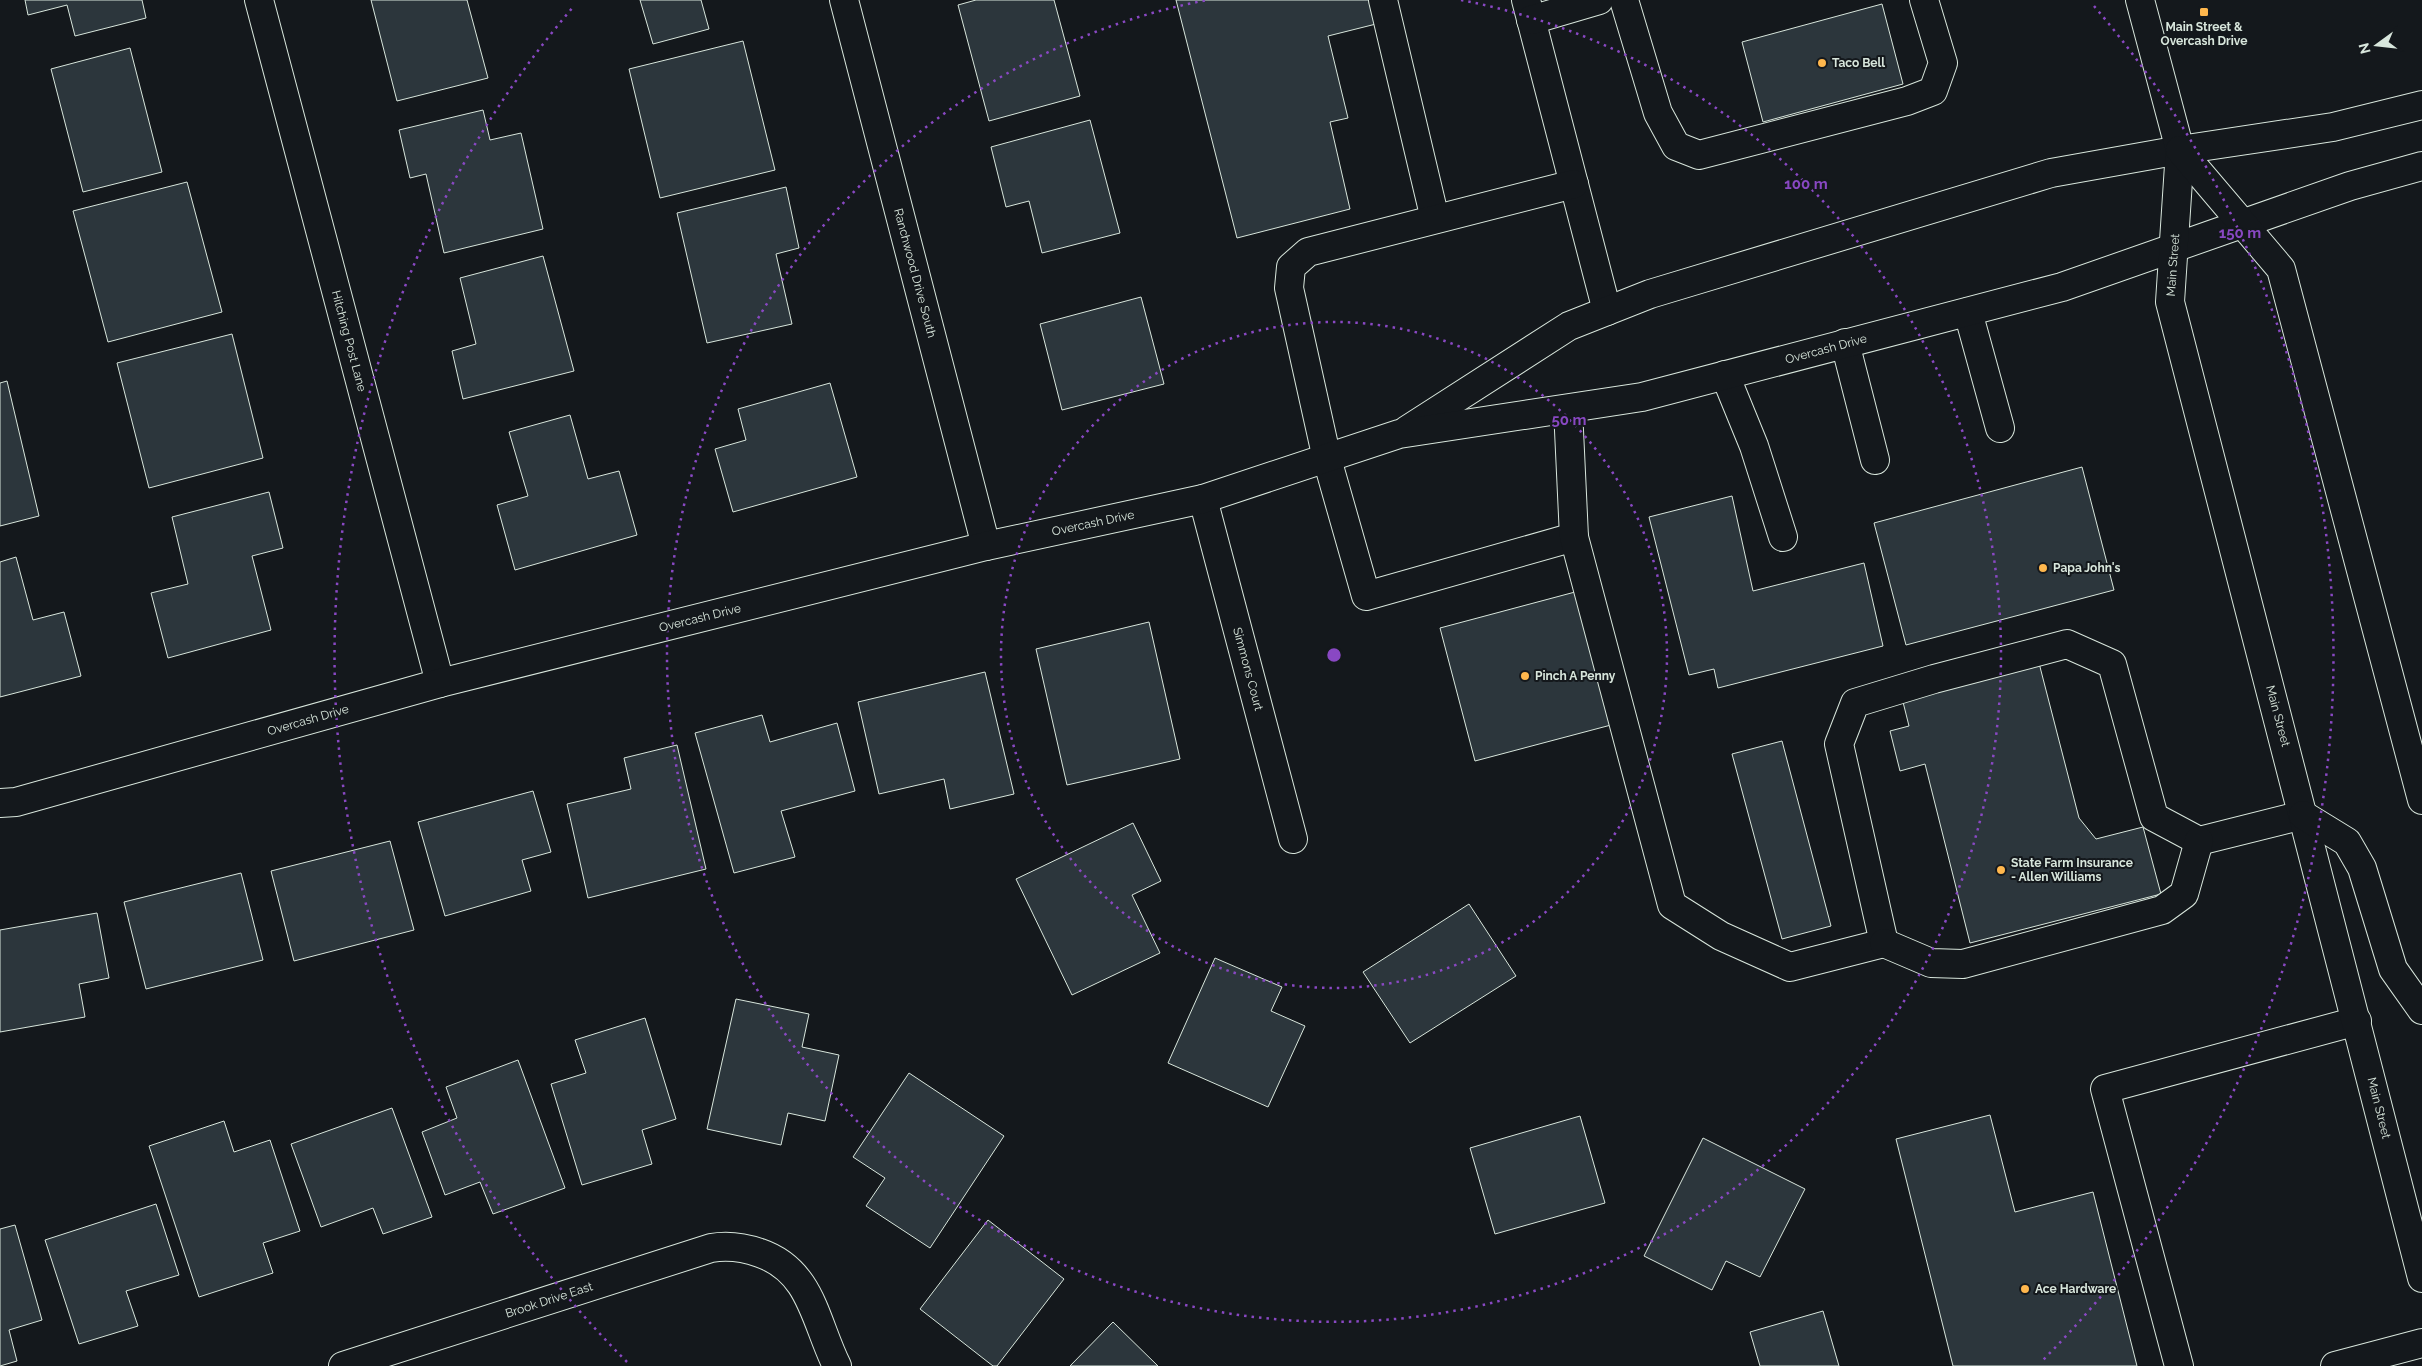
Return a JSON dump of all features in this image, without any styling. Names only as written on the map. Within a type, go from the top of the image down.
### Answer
[{"type":"street","name":"Hitching Post Lane","points":[[259,0],[440,683]]},
{"type":"street","name":"Ranchwood Drive South","points":[[844,0],[986,546]]},
{"type":"street","points":[[1383,0],[1435,218]]},
{"type":"street","points":[[1599,0],[1528,10],[1607,311]]},
{"type":"street","points":[[1624,0],[1658,113],[1676,146],[1699,155],[1908,101],[1933,91],[1943,63],[1924,0]]},
{"type":"street","name":"Main Street","points":[[2140,0],[2180,150],[2170,302],[2357,1020],[2422,1278]]},
{"type":"street","name":"Overcash Drive","points":[[1399,434],[1569,326],[1650,294],[2052,173],[2180,150],[2333,127],[2422,105]]},
{"type":"street","name":"Main Street","points":[[2180,150],[2281,269],[2422,800]]},
{"type":"street","name":"Overcash Drive","points":[[0,803],[16,802],[440,683],[986,546],[1203,499],[1399,434],[1642,397],[1968,312],[2062,287],[2350,186],[2422,166]]},
{"type":"street","points":[[1574,184],[1308,252],[1291,267],[1289,288],[1327,459],[1366,596],[1574,537]]},
{"type":"street","points":[[1968,312],[2000,428]]},
{"type":"street","points":[[1846,343],[1875,460]]},
{"type":"street","points":[[1725,375],[1754,446],[1783,537]]},
{"type":"street","points":[[1568,409],[1574,537],[1672,905],[1721,936],[1790,967],[1884,943],[1931,963],[1963,964],[2162,910],[2184,894],[2199,841]]},
{"type":"street","name":"Simmons Court","points":[[1203,499],[1293,839]]},
{"type":"street","points":[[1884,943],[1839,744],[1854,703],[1934,679],[2067,644],[2112,664],[2154,817],[2199,841],[2303,815],[2347,842],[2362,868],[2393,969],[2422,1010]]},
{"type":"street","points":[[2179,1366],[2105,1089],[2357,1020]]},
{"type":"street","name":"Brook Drive East","points":[[343,1366],[711,1248],[725,1246],[758,1252],[781,1263],[799,1282],[811,1300],[837,1366]]},
{"type":"street","points":[[2335,1366],[2422,1343]]},
{"type":"building","points":[[25,0],[142,0],[146,18],[75,36],[67,5],[28,15]]},
{"type":"building","points":[[371,0],[467,0],[488,78],[397,101]]},
{"type":"building","points":[[640,0],[701,0],[709,29],[653,44]]},
{"type":"building","points":[[976,0],[1054,0],[1080,96],[989,121],[958,5]]},
{"type":"building","points":[[1176,0],[1370,0],[1376,24],[1328,36],[1348,118],[1330,122],[1350,209],[1237,238]]},
{"type":"building","name":"Taco Bell","points":[[1882,4],[1903,84],[1763,122],[1742,42]]},
{"type":"building","points":[[743,41],[775,170],[660,198],[629,69]]},
{"type":"building","points":[[130,48],[162,172],[83,192],[51,69]]},
{"type":"building","points":[[483,110],[490,140],[521,133],[543,229],[444,253],[426,174],[410,178],[399,130]]},
{"type":"building","points":[[1090,120],[1120,233],[1042,253],[1029,201],[1006,207],[991,147]]},
{"type":"building","points":[[187,182],[222,312],[108,342],[73,211]]},
{"type":"building","points":[[786,187],[799,248],[776,254],[792,324],[707,343],[677,213]]},
{"type":"building","points":[[543,256],[574,371],[463,399],[452,351],[476,344],[460,278]]},
{"type":"building","points":[[1141,297],[1164,384],[1062,410],[1040,324]]},
{"type":"building","points":[[232,334],[263,458],[149,488],[117,363]]},
{"type":"building","points":[[7,381],[39,516],[0,526],[0,383]]},
{"type":"building","points":[[830,383],[857,477],[733,512],[715,449],[746,440],[738,409]]},
{"type":"building","points":[[570,415],[588,479],[619,471],[637,535],[515,570],[497,505],[528,496],[509,432]]},
{"type":"building","points":[[2082,467],[2114,590],[1906,645],[1874,523]]},
{"type":"building","points":[[269,492],[283,548],[252,556],[271,630],[168,658],[151,593],[188,584],[172,517]]},
{"type":"building","points":[[1732,496],[1753,591],[1864,563],[1883,646],[1718,688],[1714,669],[1689,675],[1649,517]]},
{"type":"building","points":[[16,557],[33,620],[64,612],[81,676],[0,697],[0,562]]},
{"type":"building","name":"Pinch A Penny","points":[[1575,592],[1611,725],[1475,761],[1440,628]]},
{"type":"building","points":[[1149,622],[1180,759],[1067,785],[1036,649]]},
{"type":"building","points":[[2039,663],[2079,818],[2096,839],[2143,827],[2161,894],[1970,943],[1925,764],[1900,771],[1890,731],[1909,726],[1902,698]]},
{"type":"building","points":[[985,672],[1014,794],[950,809],[944,779],[879,794],[858,702]]},
{"type":"building","points":[[762,715],[770,742],[837,723],[855,791],[781,811],[795,857],[734,873],[695,733]]},
{"type":"building","points":[[1782,741],[1831,926],[1782,939],[1732,754]]},
{"type":"building","points":[[677,745],[706,869],[588,898],[567,804],[631,789],[624,758]]},
{"type":"building","points":[[533,791],[551,852],[522,860],[531,891],[445,916],[418,822]]},
{"type":"building","points":[[1133,823],[1161,881],[1132,895],[1160,953],[1072,995],[1016,879]]},
{"type":"building","points":[[390,841],[414,930],[294,961],[271,871]]},
{"type":"building","points":[[241,873],[263,960],[146,989],[124,902]]},
{"type":"building","points":[[1469,904],[1516,976],[1410,1043],[1363,972]]},
{"type":"building","points":[[97,913],[109,978],[79,984],[85,1017],[0,1032],[0,930]]},
{"type":"building","points":[[1215,958],[1282,987],[1271,1011],[1305,1026],[1268,1107],[1168,1063]]},
{"type":"building","points":[[736,999],[809,1014],[802,1047],[839,1055],[825,1121],[788,1113],[781,1145],[707,1129]]},
{"type":"building","points":[[645,1018],[676,1119],[642,1130],[652,1164],[582,1185],[551,1084],[586,1073],[575,1040]]},
{"type":"building","points":[[518,1060],[565,1188],[493,1214],[480,1182],[445,1195],[422,1132],[457,1118],[446,1087]]},
{"type":"building","points":[[909,1073],[1004,1136],[930,1248],[866,1206],[885,1178],[853,1157]]},
{"type":"building","points":[[392,1108],[432,1217],[383,1234],[373,1208],[321,1227],[291,1144]]},
{"type":"building","name":"Ace Hardware","points":[[1990,1115],[2015,1212],[2093,1192],[2137,1366],[1953,1366],[1896,1139]]},
{"type":"building","points":[[1580,1116],[1605,1203],[1495,1234],[1470,1148]]},
{"type":"building","points":[[224,1121],[234,1152],[270,1140],[300,1231],[263,1243],[273,1273],[199,1297],[149,1146]]},
{"type":"building","points":[[1703,1138],[1805,1189],[1760,1277],[1726,1261],[1712,1290],[1644,1256]]},
{"type":"building","points":[[156,1204],[179,1275],[126,1291],[138,1326],[79,1344],[45,1240]]},
{"type":"building","points":[[988,1220],[1064,1279],[997,1366],[993,1366],[920,1309]]},
{"type":"building","points":[[15,1225],[42,1320],[9,1330],[17,1361],[0,1366],[0,1229]]},
{"type":"building","points":[[1823,1311],[1839,1366],[1760,1366],[1750,1332]]},
{"type":"building","points":[[1113,1322],[1158,1366],[1070,1366]]},
{"type":"place","name":"Main Street & Overcash Drive","points":[[2204,12]]},
{"type":"place","name":"Taco Bell","points":[[1822,63]]},
{"type":"place","name":"Papa John's","points":[[2043,568]]},
{"type":"place","name":"Pinch A Penny","points":[[1525,676]]},
{"type":"place","name":"State Farm Insurance - Allen Williams","points":[[2001,870]]},
{"type":"place","name":"Ace Hardware","points":[[2025,1289]]}]
